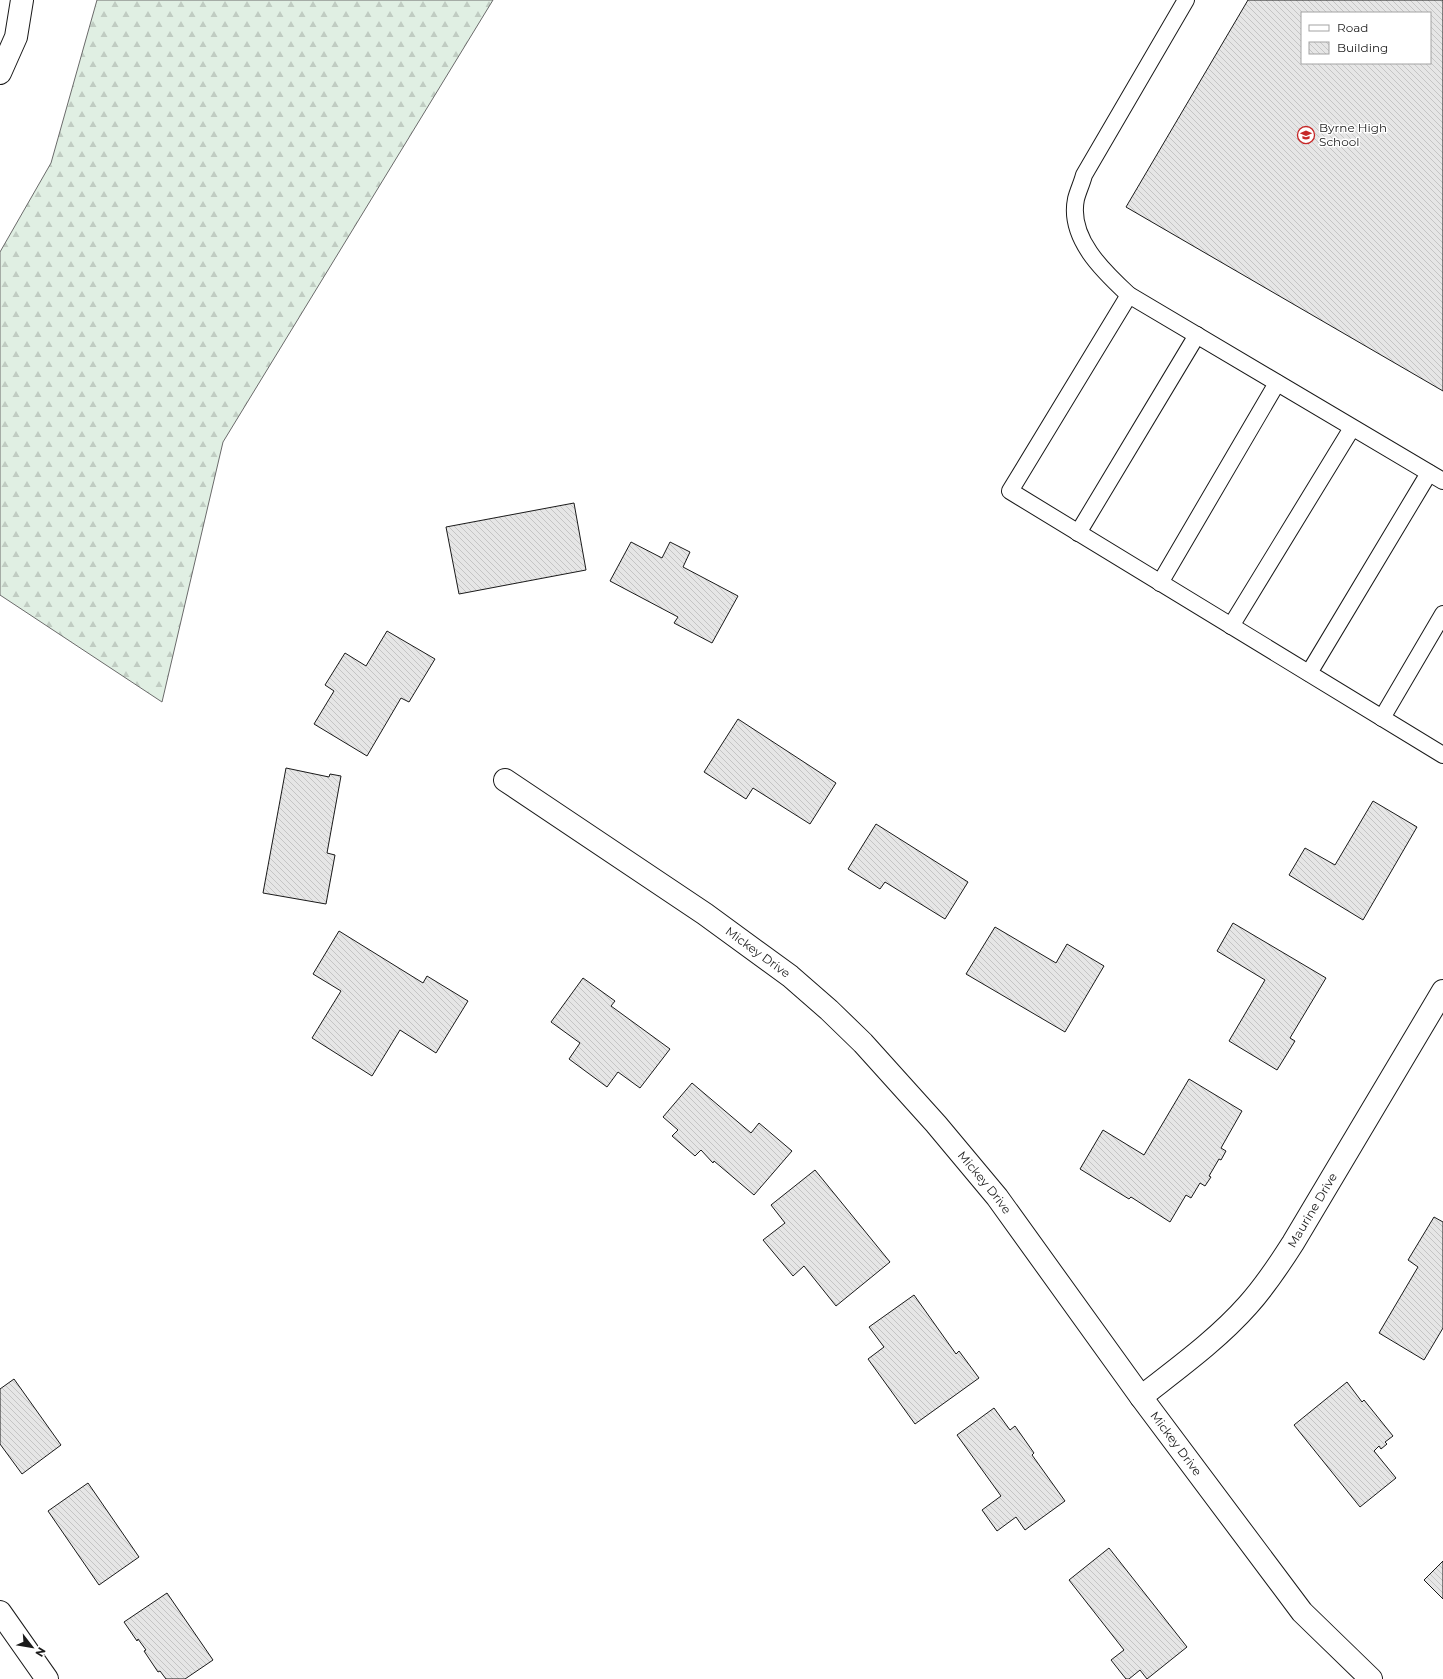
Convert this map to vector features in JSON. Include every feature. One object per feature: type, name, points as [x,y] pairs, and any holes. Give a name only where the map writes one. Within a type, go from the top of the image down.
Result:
[{"type":"street","points":[[0,73],[16,37],[22,0]]},
{"type":"street","name":"Mickey Drive","points":[[505,780],[705,914],[790,976],[829,1010],[863,1043],[936,1124],[997,1197],[1141,1397],[1302,1612],[1371,1679]]},
{"type":"street","name":"Maurine Drive","points":[[1141,1397],[1198,1353],[1248,1306],[1272,1276],[1298,1237],[1443,991]]},
{"type":"street","points":[[0,1612],[47,1679]]},
{"type":"lane","points":[[1186,0],[1084,176],[1076,200],[1076,220],[1080,237],[1090,254],[1107,275],[1129,295],[1443,481]]},
{"type":"lane","points":[[1129,295],[1010,492],[1443,755]]},
{"type":"lane","points":[[1078,533],[1197,335]]},
{"type":"lane","points":[[1160,583],[1277,383]]},
{"type":"lane","points":[[1231,626],[1352,428]]},
{"type":"lane","points":[[1309,673],[1429,473]]},
{"type":"lane","points":[[1382,718],[1443,614]]},
{"type":"green space","points":[[97,0],[493,0],[223,442],[162,702],[0,595],[0,252],[51,163]]},
{"type":"building","name":"Byrne High School","points":[[1248,0],[1443,0],[1443,391],[1126,207]]},
{"type":"building","points":[[574,503],[586,570],[459,594],[446,527]]},
{"type":"building","points":[[631,542],[662,558],[670,542],[690,552],[683,567],[738,596],[712,643],[674,623],[678,617],[610,581]]},
{"type":"building","points":[[387,631],[435,659],[409,702],[401,698],[367,756],[314,724],[334,691],[325,685],[345,653],[366,666]]},
{"type":"building","points":[[738,719],[836,783],[810,824],[753,788],[746,799],[704,772]]},
{"type":"building","points":[[286,768],[329,777],[330,774],[341,776],[327,853],[335,855],[326,904],[263,893]]},
{"type":"building","points":[[1373,801],[1417,827],[1363,920],[1289,875],[1305,848],[1335,865]]},
{"type":"building","points":[[876,824],[968,882],[945,919],[885,882],[880,889],[848,869]]},
{"type":"building","points":[[1233,923],[1326,978],[1290,1038],[1295,1041],[1277,1070],[1229,1041],[1265,980],[1217,951]]},
{"type":"building","points":[[995,927],[1056,963],[1067,944],[1104,966],[1065,1032],[966,974]]},
{"type":"building","points":[[339,931],[423,983],[427,976],[468,1001],[436,1053],[400,1030],[372,1076],[312,1038],[341,991],[313,974]]},
{"type":"building","points":[[583,978],[615,1001],[611,1006],[670,1049],[640,1088],[618,1072],[607,1087],[569,1059],[580,1043],[551,1022]]},
{"type":"building","points":[[1189,1079],[1242,1111],[1221,1148],[1226,1151],[1221,1160],[1219,1159],[1209,1176],[1211,1177],[1205,1186],[1200,1183],[1191,1198],[1186,1195],[1170,1222],[1131,1197],[1129,1199],[1080,1169],[1103,1130],[1144,1155]]},
{"type":"building","points":[[692,1083],[751,1133],[759,1123],[792,1151],[754,1195],[714,1161],[713,1163],[701,1150],[695,1156],[672,1136],[678,1130],[663,1117]]},
{"type":"building","points":[[815,1170],[890,1262],[836,1306],[804,1266],[793,1276],[763,1240],[785,1223],[771,1205]]},
{"type":"building","points":[[1434,1217],[1443,1222],[1443,1328],[1424,1360],[1379,1333],[1418,1267],[1408,1260]]},
{"type":"building","points":[[914,1295],[956,1354],[959,1351],[979,1378],[915,1424],[868,1359],[884,1347],[869,1327]]},
{"type":"building","points":[[14,1379],[61,1445],[22,1474],[0,1444],[0,1389]]},
{"type":"building","points":[[1347,1382],[1362,1402],[1364,1400],[1393,1436],[1385,1442],[1387,1444],[1381,1449],[1379,1446],[1374,1451],[1396,1478],[1360,1507],[1294,1425]]},
{"type":"building","points":[[994,1408],[1010,1430],[1015,1426],[1034,1453],[1032,1455],[1065,1501],[1025,1530],[1016,1517],[997,1531],[982,1510],[1001,1496],[957,1435]]},
{"type":"building","points":[[88,1483],[139,1557],[99,1585],[48,1511]]},
{"type":"building","points":[[1109,1548],[1187,1647],[1147,1679],[1140,1670],[1129,1679],[1126,1679],[1111,1660],[1124,1650],[1069,1580]]},
{"type":"building","points":[[1443,1561],[1443,1599],[1424,1580]]},
{"type":"building","points":[[167,1593],[213,1660],[185,1679],[166,1679],[160,1671],[158,1672],[144,1651],[146,1650],[138,1639],[137,1641],[124,1622]]},
{"type":"place","name":"Byrne High School","points":[[1306,135]]}]
